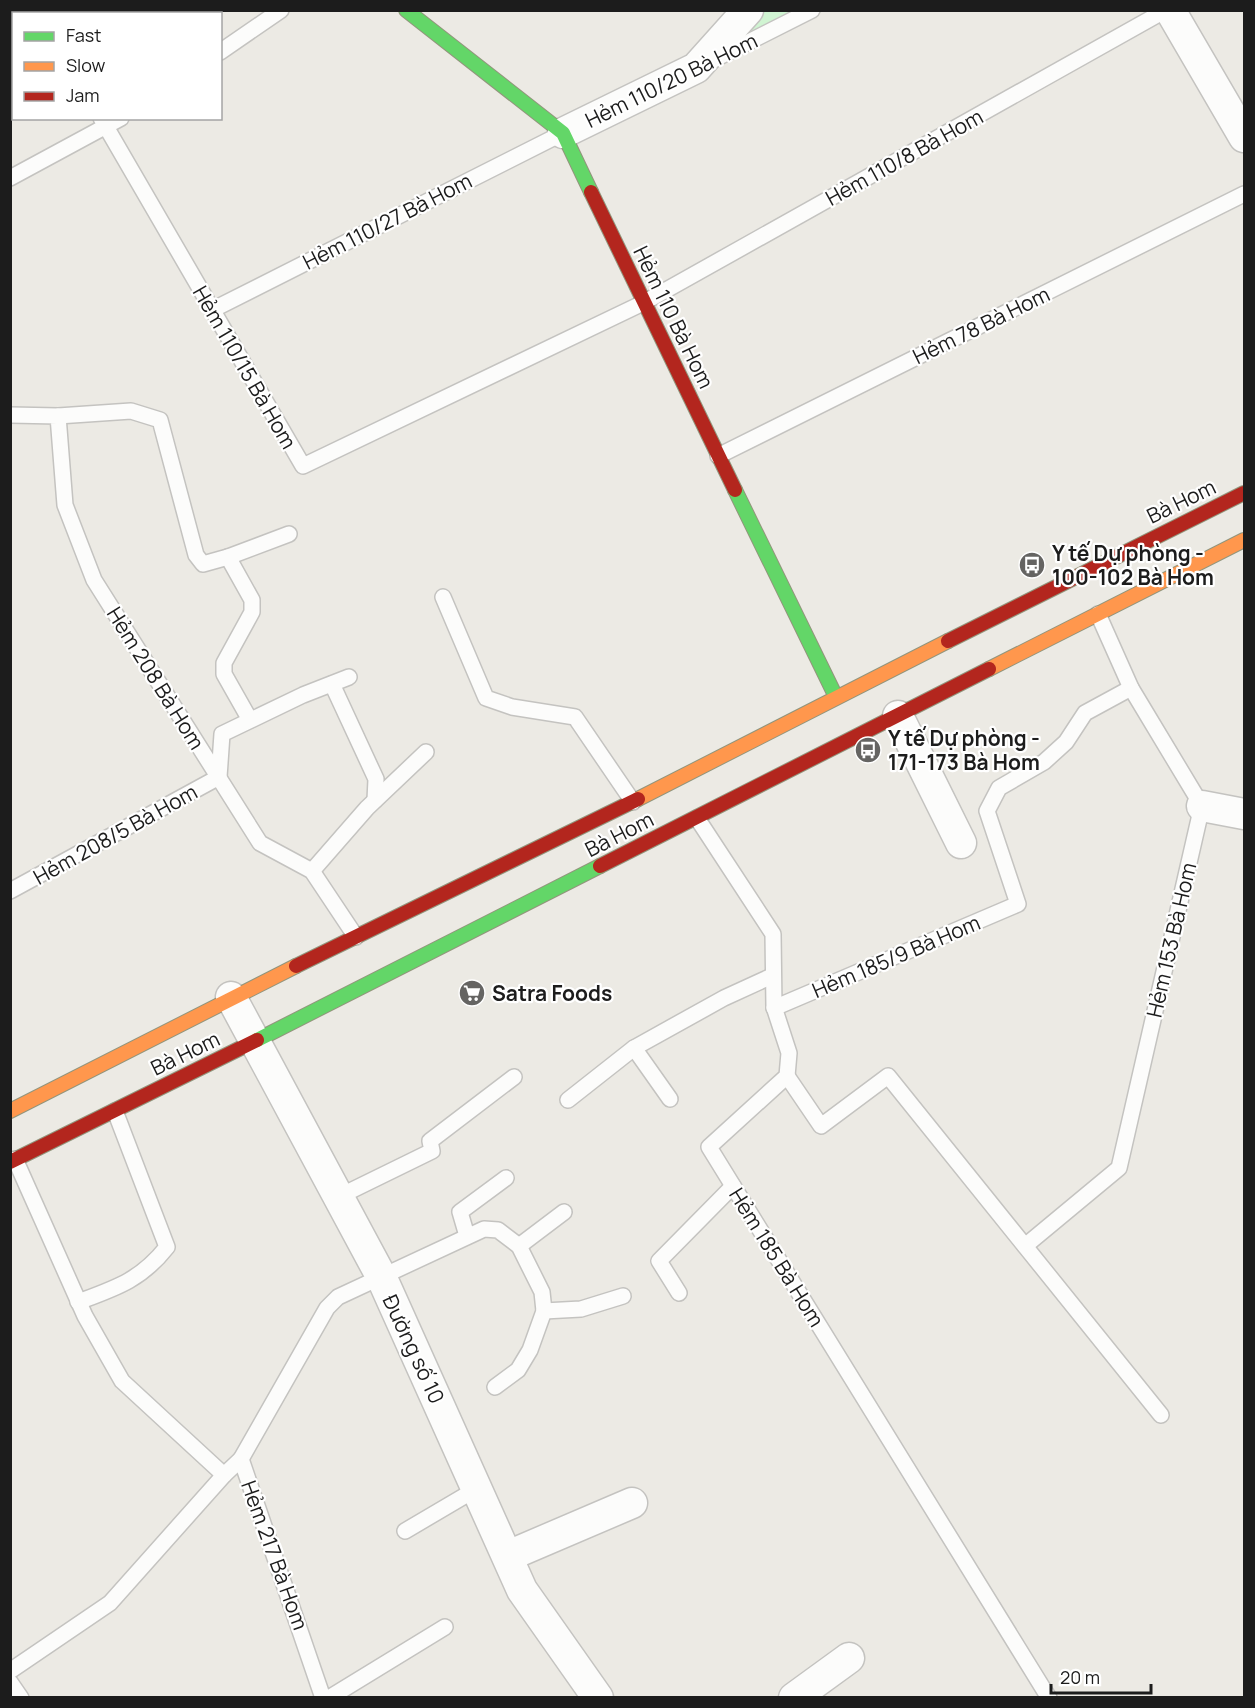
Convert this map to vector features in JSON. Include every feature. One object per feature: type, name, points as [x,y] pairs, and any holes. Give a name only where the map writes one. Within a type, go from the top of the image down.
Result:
[{"type":"main road","name":"Hẻm 110 Bà Hom","points":[[406,10],[563,133],[643,303],[836,697]]},
{"type":"main road","name":"Bà Hom","points":[[10,1111],[231,998],[633,802],[836,697],[1245,494]]},
{"type":"main road","name":"Bà Hom","points":[[13,1160],[255,1041],[1245,540]]},
{"type":"street","points":[[696,69],[748,10]]},
{"type":"street","points":[[1168,10],[1245,137]]},
{"type":"street","name":"Hẻm 110/20 Bà Hom","points":[[563,133],[696,69]]},
{"type":"street","points":[[898,716],[961,843]]},
{"type":"street","points":[[1202,806],[1245,814]]},
{"type":"street","name":"Đường số 10","points":[[231,998],[381,1276],[522,1590],[598,1698]]},
{"type":"street","points":[[508,1556],[632,1503]]},
{"type":"street","points":[[794,1698],[849,1658]]},
{"type":"lane","points":[[222,51],[280,10]]},
{"type":"lane","name":"Hẻm 110/20 Bà Hom","points":[[696,69],[812,10]]},
{"type":"lane","name":"Hẻm 110/8 Bà Hom","points":[[643,303],[1168,10]]},
{"type":"lane","points":[[10,177],[103,124]]},
{"type":"lane","name":"Hẻm 110/15 Bà Hom","points":[[103,124],[303,466],[643,303]]},
{"type":"lane","name":"Hẻm 110/27 Bà Hom","points":[[212,310],[563,133]]},
{"type":"lane","name":"Hẻm 78 Bà Hom","points":[[718,456],[1245,194]]},
{"type":"lane","points":[[10,414],[58,416],[131,411],[160,420],[196,555],[203,564],[289,534]]},
{"type":"lane","name":"Hẻm 208 Bà Hom","points":[[58,416],[65,505],[94,580],[260,843],[312,871],[356,937]]},
{"type":"lane","points":[[228,557],[252,600],[252,612],[225,663],[224,674],[250,720]]},
{"type":"lane","points":[[442,597],[486,698],[512,707],[575,717],[633,802]]},
{"type":"lane","points":[[1098,614],[1131,688],[1202,806]]},
{"type":"lane","points":[[219,777],[222,734],[349,677]]},
{"type":"lane","points":[[332,684],[376,779],[375,800]]},
{"type":"lane","name":"Hẻm 185/9 Bà Hom","points":[[774,1008],[1018,904],[987,811],[999,788],[1044,762],[1066,742],[1085,713],[1131,688]]},
{"type":"lane","points":[[312,871],[375,800],[426,752]]},
{"type":"lane","name":"Hẻm 208/5 Bà Hom","points":[[10,891],[219,777]]},
{"type":"lane","name":"Hẻm 153 Bà Hom","points":[[1025,1246],[1119,1168],[1202,806]]},
{"type":"lane","points":[[697,818],[773,934],[774,1008],[789,1053],[787,1076],[821,1126],[888,1076],[1161,1415]]},
{"type":"lane","points":[[568,1100],[634,1048],[724,998],[772,976]]},
{"type":"lane","points":[[634,1048],[670,1099]]},
{"type":"lane","name":"Hẻm 185 Bà Hom","points":[[787,1076],[709,1147],[1049,1698]]},
{"type":"lane","points":[[338,1197],[432,1151],[430,1141],[514,1077]]},
{"type":"lane","points":[[78,1302],[130,1282],[153,1264],[167,1247],[115,1111]]},
{"type":"lane","name":"Hẻm 217 Bà Hom","points":[[13,1160],[78,1302],[122,1381],[224,1475],[241,1459],[323,1698]]},
{"type":"lane","points":[[467,1236],[460,1212],[506,1178]]},
{"type":"lane","points":[[679,1293],[659,1261],[733,1185]]},
{"type":"lane","points":[[519,1246],[564,1212]]},
{"type":"lane","points":[[241,1459],[327,1308],[338,1297],[484,1229],[498,1230],[519,1246],[542,1292],[544,1311],[530,1350],[518,1370],[495,1387]]},
{"type":"lane","points":[[544,1311],[581,1309],[622,1296]]},
{"type":"lane","points":[[10,1671],[110,1603],[224,1475]]},
{"type":"lane","points":[[405,1532],[478,1488]]},
{"type":"lane","points":[[329,1698],[445,1627]]},
{"type":"lane","points":[[10,1682],[21,1698]]},
{"type":"green space","points":[[59,11],[224,11],[222,12]]},
{"type":"green space","points":[[757,11],[794,11],[735,42]]},
{"type":"traffic: fast","points":[[406,10],[563,133],[591,192]]},
{"type":"traffic: fast","points":[[735,490],[836,697]]},
{"type":"traffic: fast","points":[[257,1040],[600,866]]},
{"type":"traffic: slow","points":[[989,669],[1244,540]]},
{"type":"traffic: slow","points":[[638,799],[948,641]]},
{"type":"traffic: slow","points":[[10,1111],[296,966]]},
{"type":"traffic: jam","points":[[591,192],[735,490]]},
{"type":"traffic: jam","points":[[948,641],[1244,493]]},
{"type":"traffic: jam","points":[[600,866],[989,669]]},
{"type":"traffic: jam","points":[[296,966],[638,799]]},
{"type":"traffic: jam","points":[[10,1162],[257,1040]]},
{"type":"place","name":"Y tế Dự phòng - 100-102 Bà Hom","points":[[1032,565]]},
{"type":"place","name":"Y tế Dự phòng - 171-173 Bà Hom","points":[[868,750]]},
{"type":"place","name":"Satra Foods","points":[[472,993]]}]
